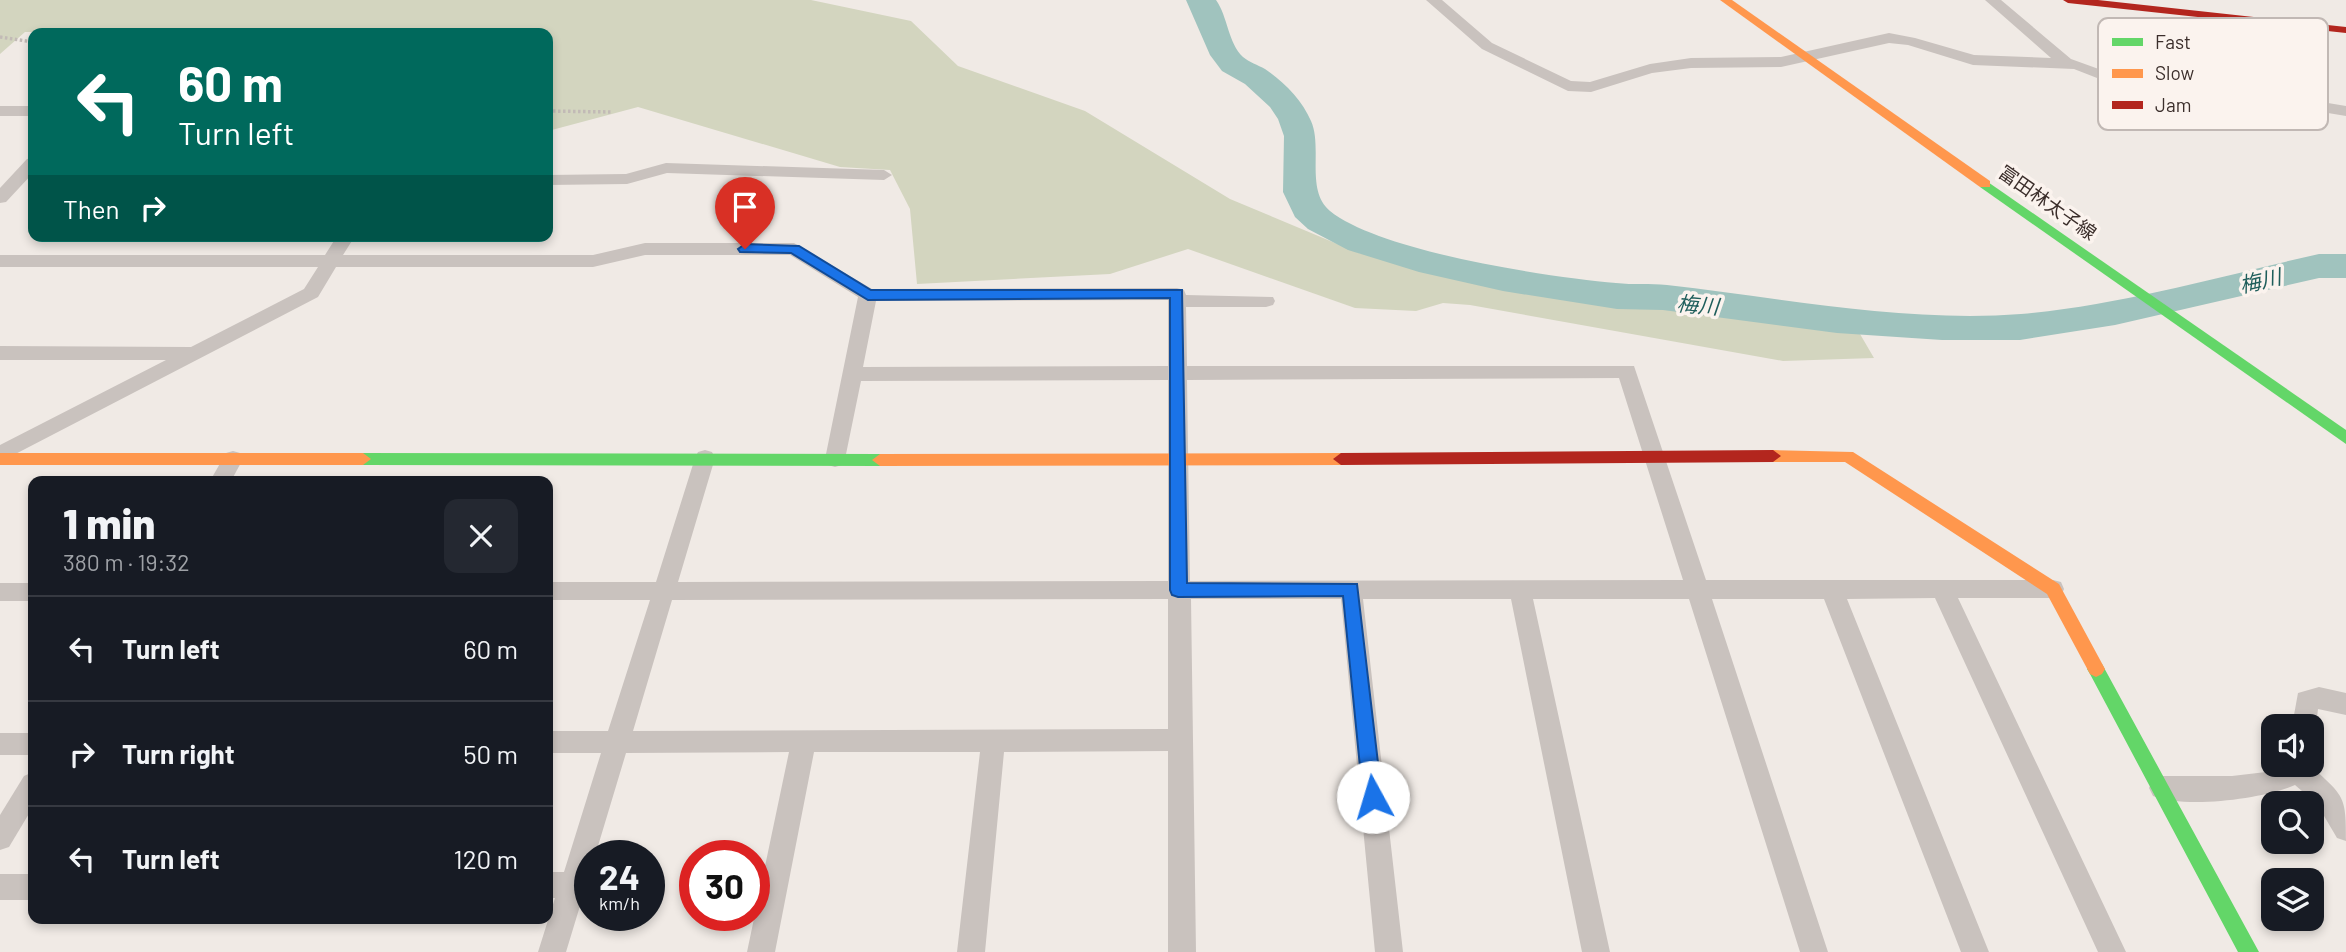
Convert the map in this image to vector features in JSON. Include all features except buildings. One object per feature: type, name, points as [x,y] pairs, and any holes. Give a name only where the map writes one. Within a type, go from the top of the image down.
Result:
[{"type":"street","points":[[1433,0],[1487,46],[1568,86],[1591,87],[1650,69],[1691,64],[1780,62],[1889,38],[1909,41],[1973,60],[2076,64],[2098,73]]},
{"type":"street","name":"富田林太子線","points":[[1725,0],[2346,438]]},
{"type":"street","points":[[1992,0],[2067,64]]},
{"type":"street","points":[[2068,0],[2242,18]]},
{"type":"street","points":[[2328,28],[2346,30]]},
{"type":"street","points":[[2328,108],[2346,111]]},
{"type":"street","points":[[0,111],[28,111]]},
{"type":"street","points":[[553,180],[628,179],[666,168],[884,175]]},
{"type":"street","points":[[0,198],[17,180]]},
{"type":"street","points":[[0,457],[311,293],[342,242]]},
{"type":"street","points":[[0,261],[593,261],[645,249],[794,249],[868,295],[1177,293],[1182,952]]},
{"type":"street","points":[[835,459],[868,295]]},
{"type":"street","points":[[1177,301],[1266,300]]},
{"type":"street","points":[[0,353],[195,353]]},
{"type":"street","points":[[852,374],[1627,371],[1814,952]]},
{"type":"street","points":[[0,457],[1178,460],[1848,456],[2053,589],[2249,952]]},
{"type":"street","points":[[552,952],[560,885],[617,742],[705,458]]},
{"type":"street","points":[[223,476],[233,459]]},
{"type":"street","points":[[1351,589],[1389,952]]},
{"type":"street","points":[[1520,589],[1596,952]]},
{"type":"street","points":[[1832,589],[1975,952]]},
{"type":"street","points":[[1942,589],[2112,952]]},
{"type":"street","points":[[553,591],[2053,589]]},
{"type":"street","points":[[0,592],[28,592]]},
{"type":"street","points":[[2305,714],[2307,700],[2319,698],[2346,704]]},
{"type":"street","points":[[553,742],[1180,740]]},
{"type":"street","points":[[761,952],[803,741]]},
{"type":"street","points":[[971,952],[993,741]]},
{"type":"street","points":[[0,744],[28,744]]},
{"type":"street","points":[[2162,788],[2254,787],[2286,777]]},
{"type":"street","points":[[2308,777],[2326,796],[2346,829]]},
{"type":"street","points":[[0,838],[28,792]]},
{"type":"street","points":[[0,887],[28,887]]},
{"type":"path","points":[[0,37],[28,41]]},
{"type":"path","points":[[553,111],[611,112]]},
{"type":"green space","points":[[0,0],[811,0],[911,21],[958,66],[1085,111],[1230,199],[1359,253],[1532,293],[1860,334],[1874,358],[1783,361],[1470,305],[1443,303],[1416,311],[1355,308],[1188,249],[1110,274],[917,284],[910,209],[890,170],[840,167],[638,107],[553,130],[553,28],[28,28],[28,32],[0,54]]},
{"type":"waterway","name":"梅川","points":[[1201,0],[1221,49],[1233,64],[1256,77],[1283,101],[1294,119],[1300,136],[1300,192],[1307,209],[1320,221],[1361,242],[1419,260],[1503,279],[1617,296],[1663,297],[1837,320],[1942,327],[2020,327],[2115,312],[2319,266],[2346,266]]},
{"type":"traffic: fast","points":[[1985,184],[2346,438]]},
{"type":"traffic: fast","points":[[363,459],[880,460]]},
{"type":"traffic: fast","points":[[2096,669],[2249,952]]},
{"type":"traffic: slow","points":[[1725,0],[1985,184]]},
{"type":"traffic: slow","points":[[1773,456],[1848,456],[2053,589],[2096,669]]},
{"type":"traffic: slow","points":[[0,459],[363,459]]},
{"type":"traffic: slow","points":[[880,460],[1341,459]]},
{"type":"traffic: jam","points":[[2068,0],[2235,18]]},
{"type":"traffic: jam","points":[[2328,28],[2346,30]]},
{"type":"traffic: jam","points":[[1341,459],[1773,456]]},
{"type":"route","points":[[745,249],[794,249],[868,295],[1177,293],[1178,590],[1351,589],[1373,797]]}]
